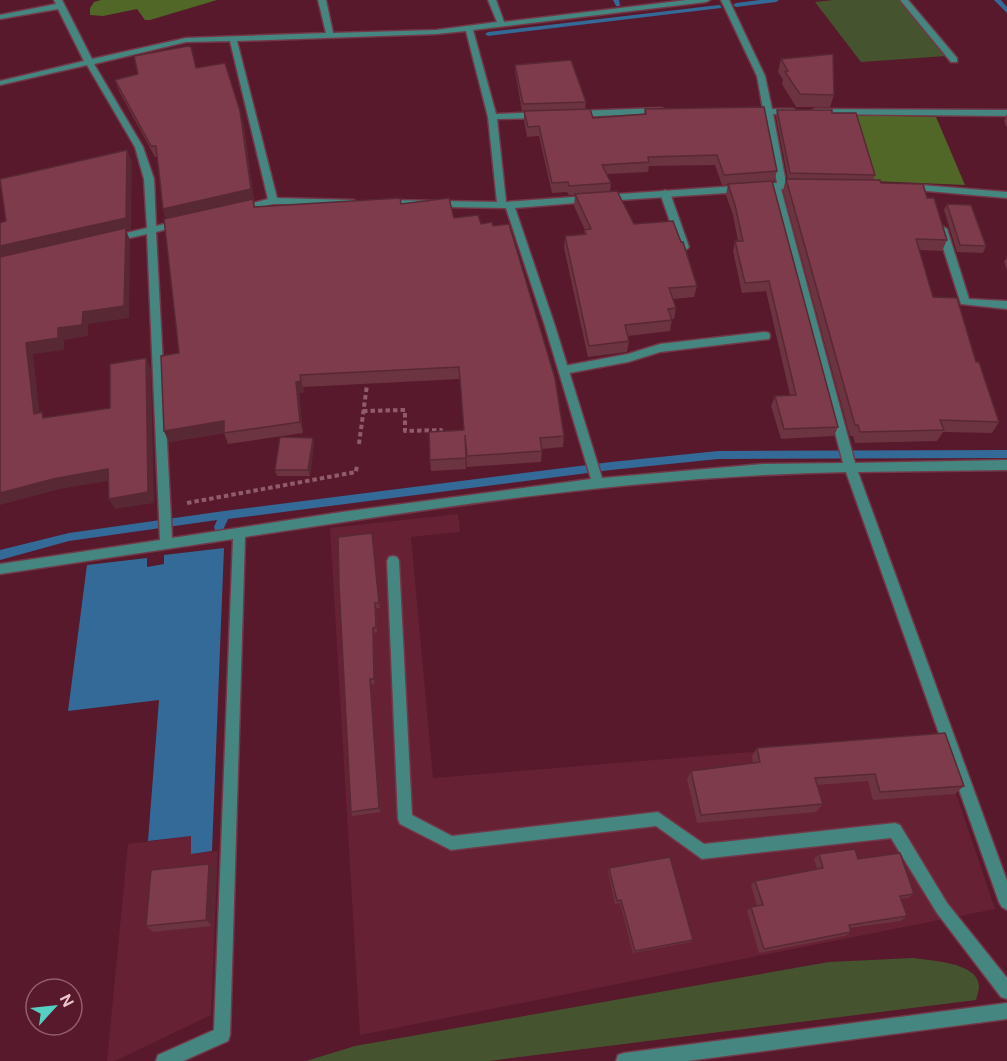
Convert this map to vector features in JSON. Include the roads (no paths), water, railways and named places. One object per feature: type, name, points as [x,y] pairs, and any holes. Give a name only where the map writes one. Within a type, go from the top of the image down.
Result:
[{"type":"street","points":[[322,0],[330,35]]},
{"type":"street","points":[[492,0],[501,24]]},
{"type":"street","points":[[0,83],[186,40],[436,32],[706,0]]},
{"type":"street","points":[[725,0],[761,76],[778,185],[849,465],[1007,902]]},
{"type":"street","points":[[904,0],[954,60]]},
{"type":"street","points":[[0,17],[59,3],[89,62],[139,147],[149,179],[166,540]]},
{"type":"street","points":[[469,28],[492,117],[506,205],[564,370],[597,480]]},
{"type":"street","points":[[233,39],[273,201]]},
{"type":"street","points":[[562,115],[667,111]]},
{"type":"street","points":[[745,111],[1007,113]]},
{"type":"street","points":[[492,117],[550,115]]},
{"type":"street","points":[[376,203],[506,205],[778,185],[816,185]]},
{"type":"street","points":[[895,187],[931,193],[1007,195]]},
{"type":"street","points":[[664,193],[684,248]]},
{"type":"street","points":[[229,211],[273,201],[365,202]]},
{"type":"street","points":[[104,241],[195,219]]},
{"type":"street","points":[[939,219],[965,302],[1007,305]]},
{"type":"street","points":[[564,370],[628,358],[660,348],[765,336]]},
{"type":"street","points":[[0,569],[166,540],[239,532],[597,480],[849,465],[1007,465]]},
{"type":"street","points":[[165,1061],[222,1035],[239,532]]},
{"type":"street","points":[[393,561],[405,819],[451,843],[658,819],[702,852],[895,830],[942,908],[1007,991]]},
{"type":"street","points":[[624,1061],[1007,1011]]},
{"type":"water","points":[[224,548],[212,851],[191,854],[191,836],[148,841],[159,700],[68,711],[87,565],[147,558],[147,567],[164,564],[164,555]]},
{"type":"waterway","points":[[616,0],[618,5]]},
{"type":"waterway","points":[[736,5],[776,0]]},
{"type":"waterway","points":[[997,0],[1007,11]]},
{"type":"waterway","points":[[488,34],[719,7]]},
{"type":"waterway","points":[[224,515],[611,466],[718,455],[1007,454]]},
{"type":"waterway","points":[[0,555],[69,537],[224,515]]},
{"type":"waterway","points":[[219,527],[224,515]]}]
